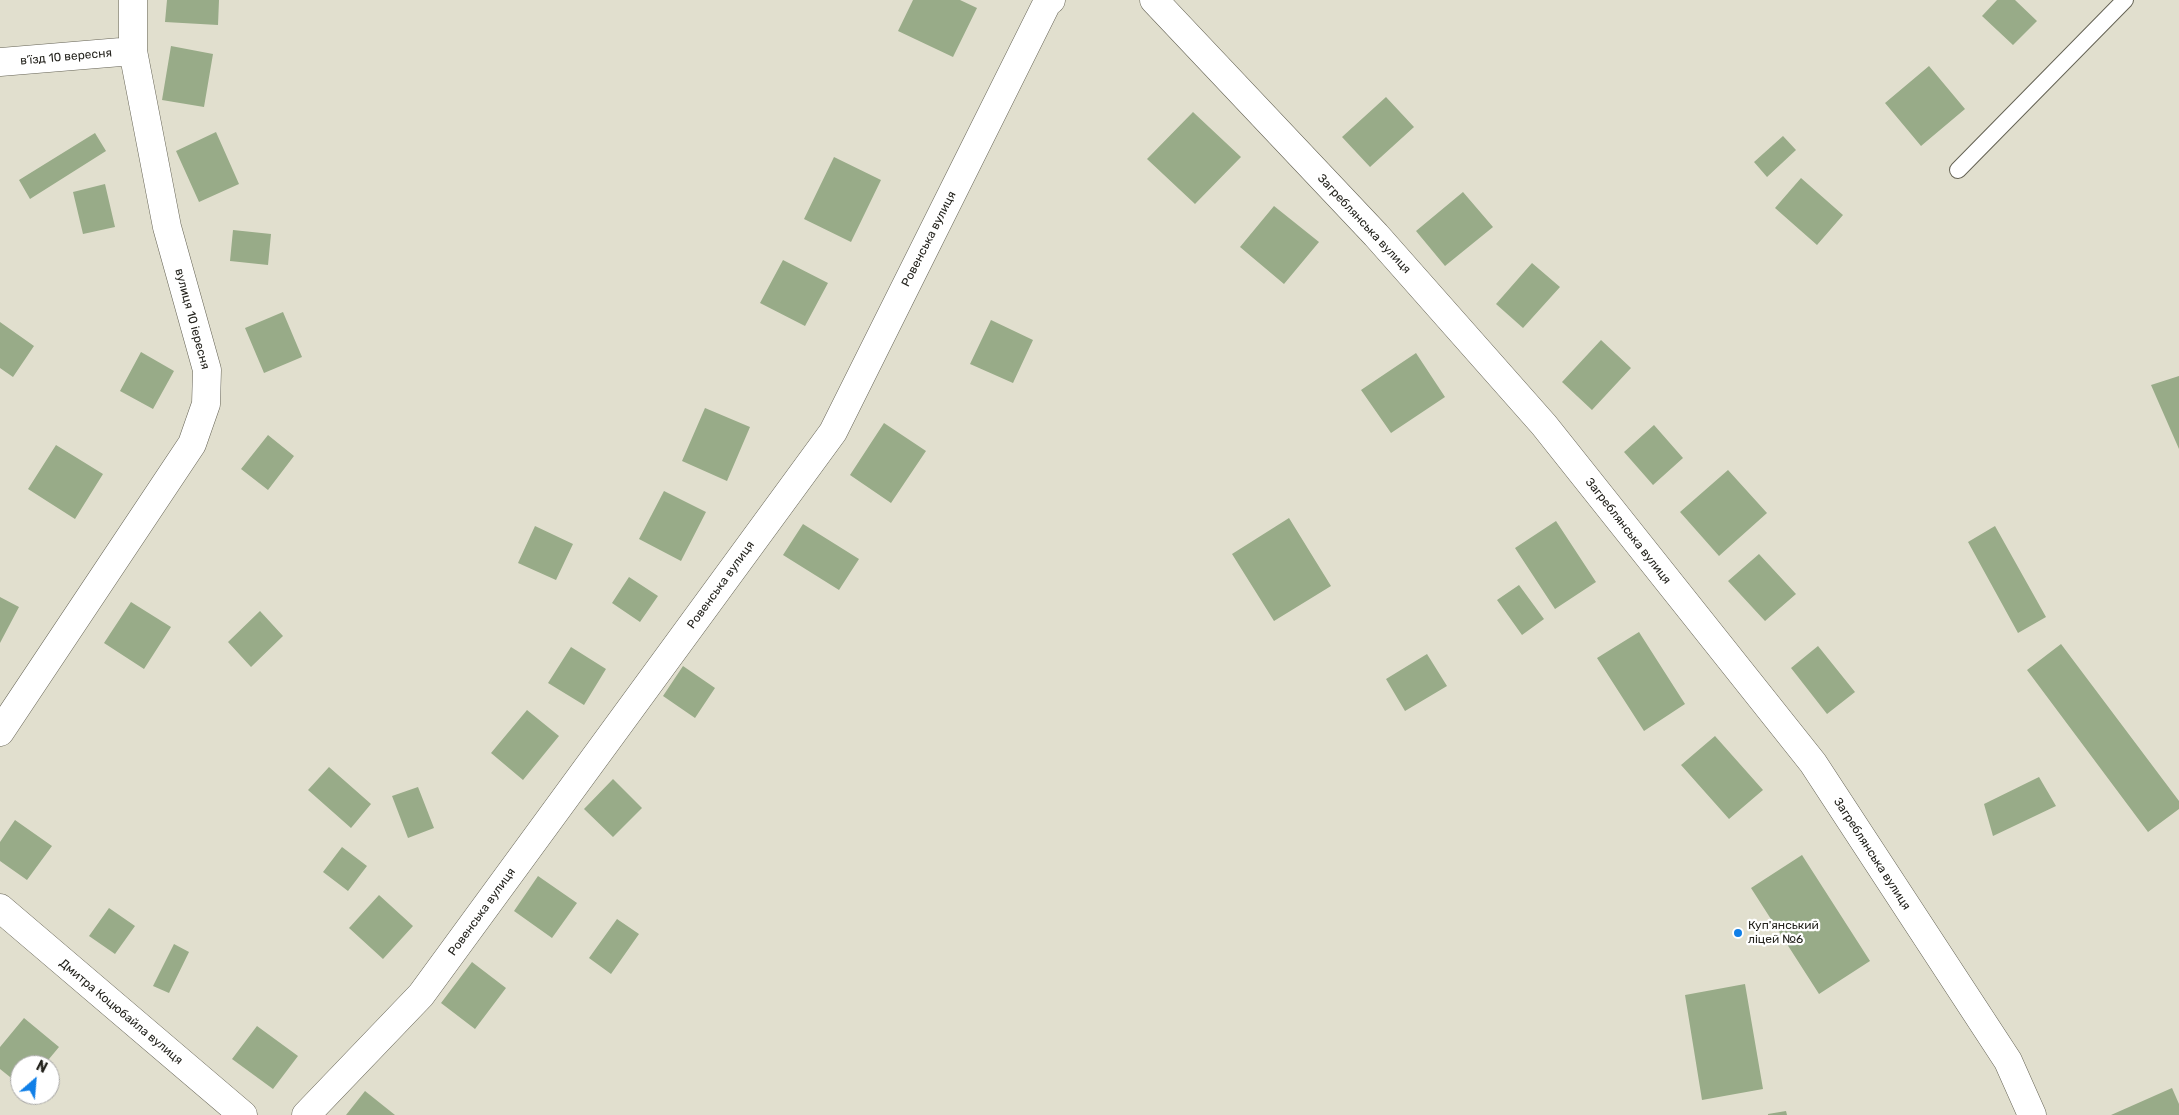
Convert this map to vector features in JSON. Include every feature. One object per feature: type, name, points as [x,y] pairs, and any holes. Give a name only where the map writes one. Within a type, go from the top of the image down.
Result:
[{"type":"street","name":"вулиця 10 іересня","points":[[0,732],[192,444],[206,404],[207,370],[167,227],[133,51],[133,0]]},
{"type":"street","name":"Ровенська вулиця","points":[[306,1115],[420,995],[833,432],[1043,12],[1052,0]]},
{"type":"street","name":"Загреблянська вулиця","points":[[1154,0],[1376,235],[1544,425],[1807,755],[2008,1061],[2032,1115]]},
{"type":"street","name":"в’їзд 10 вересня","points":[[0,62],[133,51]]},
{"type":"street","name":"Дмитра Коцюбайла вулиця","points":[[0,908],[243,1115]]},
{"type":"lane","points":[[1958,170],[2125,0]]},
{"type":"building","points":[[167,0],[219,0],[218,25],[165,22]]},
{"type":"building","points":[[913,0],[960,0],[977,8],[953,57],[898,31]]},
{"type":"building","points":[[1997,0],[2015,0],[2037,21],[2013,45],[1982,16]]},
{"type":"building","points":[[171,46],[213,54],[204,107],[162,100]]},
{"type":"building","points":[[1929,66],[1965,109],[1921,146],[1885,103]]},
{"type":"building","points":[[1386,97],[1414,127],[1370,167],[1342,137]]},
{"type":"building","points":[[1193,112],[1241,157],[1195,204],[1147,159]]},
{"type":"building","points":[[216,132],[239,184],[199,202],[176,151]]},
{"type":"building","points":[[95,133],[106,151],[30,199],[19,180]]},
{"type":"building","points":[[1783,136],[1796,150],[1767,177],[1754,162]]},
{"type":"building","points":[[834,157],[881,180],[851,242],[804,219]]},
{"type":"building","points":[[1801,178],[1843,215],[1817,245],[1775,208]]},
{"type":"building","points":[[105,184],[115,227],[83,234],[73,192]]},
{"type":"building","points":[[1463,192],[1493,227],[1445,266],[1416,231]]},
{"type":"building","points":[[1274,206],[1319,242],[1284,284],[1240,247]]},
{"type":"building","points":[[233,230],[271,234],[268,265],[230,261]]},
{"type":"building","points":[[783,260],[828,283],[805,326],[760,303]]},
{"type":"building","points":[[1532,263],[1560,287],[1523,328],[1496,304]]},
{"type":"building","points":[[283,312],[302,357],[264,373],[245,328]]},
{"type":"building","points":[[991,320],[1033,340],[1013,383],[970,364]]},
{"type":"building","points":[[0,322],[34,346],[13,377],[0,368]]},
{"type":"building","points":[[1601,340],[1631,368],[1592,410],[1562,382]]},
{"type":"building","points":[[141,352],[174,371],[153,409],[120,391]]},
{"type":"building","points":[[1416,353],[1445,397],[1391,433],[1361,390]]},
{"type":"building","points":[[2179,376],[2179,449],[2151,385]]},
{"type":"building","points":[[705,408],[750,427],[727,481],[682,461]]},
{"type":"building","points":[[884,423],[926,451],[891,503],[850,475]]},
{"type":"building","points":[[1654,425],[1683,458],[1653,485],[1624,452]]},
{"type":"building","points":[[268,435],[294,456],[268,490],[241,469]]},
{"type":"building","points":[[56,445],[103,474],[75,519],[28,489]]},
{"type":"building","points":[[1728,470],[1767,513],[1719,556],[1680,512]]},
{"type":"building","points":[[664,491],[706,512],[681,561],[639,539]]},
{"type":"building","points":[[1289,518],[1331,586],[1274,621],[1232,554]]},
{"type":"building","points":[[1556,521],[1596,582],[1555,609],[1515,548]]},
{"type":"building","points":[[803,524],[859,559],[839,590],[783,555]]},
{"type":"building","points":[[535,526],[573,544],[556,580],[518,563]]},
{"type":"building","points":[[1995,526],[2046,617],[2018,633],[1968,542]]},
{"type":"building","points":[[1759,554],[1796,594],[1765,621],[1728,581]]},
{"type":"building","points":[[629,577],[658,596],[640,622],[612,603]]},
{"type":"building","points":[[1519,585],[1544,619],[1522,635],[1497,600]]},
{"type":"building","points":[[0,597],[19,607],[0,643]]},
{"type":"building","points":[[131,602],[171,627],[144,669],[104,643]]},
{"type":"building","points":[[260,611],[283,636],[251,667],[228,642]]},
{"type":"building","points":[[1639,632],[1685,704],[1644,731],[1597,658]]},
{"type":"building","points":[[2061,644],[2179,801],[2179,809],[2148,832],[2027,670]]},
{"type":"building","points":[[1818,646],[1855,692],[1827,714],[1791,668]]},
{"type":"building","points":[[571,647],[606,669],[584,705],[548,683]]},
{"type":"building","points":[[1427,654],[1447,686],[1405,711],[1386,679]]},
{"type":"building","points":[[683,666],[715,688],[695,718],[663,696]]},
{"type":"building","points":[[527,710],[559,736],[523,780],[491,753]]},
{"type":"building","points":[[1715,736],[1763,790],[1729,819],[1681,765]]},
{"type":"building","points":[[329,767],[371,804],[351,828],[308,790]]},
{"type":"building","points":[[2039,777],[2056,806],[1993,836],[1984,804]]},
{"type":"building","points":[[613,779],[642,808],[613,837],[584,809]]},
{"type":"building","points":[[418,787],[434,828],[408,838],[392,796]]},
{"type":"building","points":[[15,820],[52,846],[27,880],[0,861],[0,842]]},
{"type":"building","points":[[342,847],[367,866],[348,891],[323,872]]},
{"type":"building","points":[[1802,855],[1870,961],[1819,994],[1751,888]]},
{"type":"building","points":[[538,876],[577,903],[552,938],[514,911]]},
{"type":"building","points":[[379,895],[413,926],[383,959],[349,928]]},
{"type":"building","points":[[109,908],[135,926],[115,954],[89,936]]},
{"type":"building","points":[[617,919],[639,934],[611,974],[589,958]]},
{"type":"building","points":[[174,944],[189,952],[169,993],[153,986]]},
{"type":"building","points":[[472,962],[506,988],[475,1029],[441,1003]]},
{"type":"building","points":[[1745,984],[1763,1089],[1702,1100],[1685,995]]},
{"type":"building","points":[[24,1018],[59,1047],[52,1055],[10,1055],[10,1077],[0,1069],[0,1047]]},
{"type":"building","points":[[257,1026],[298,1056],[273,1089],[232,1059]]},
{"type":"building","points":[[2172,1088],[2179,1104],[2179,1115],[2111,1115]]},
{"type":"building","points":[[365,1091],[395,1115],[346,1115]]},
{"type":"building","points":[[1786,1111],[1787,1115],[1768,1115],[1768,1114]]},
{"type":"place","name":"Куп'янський ліцей №6","points":[[1738,933]]}]
